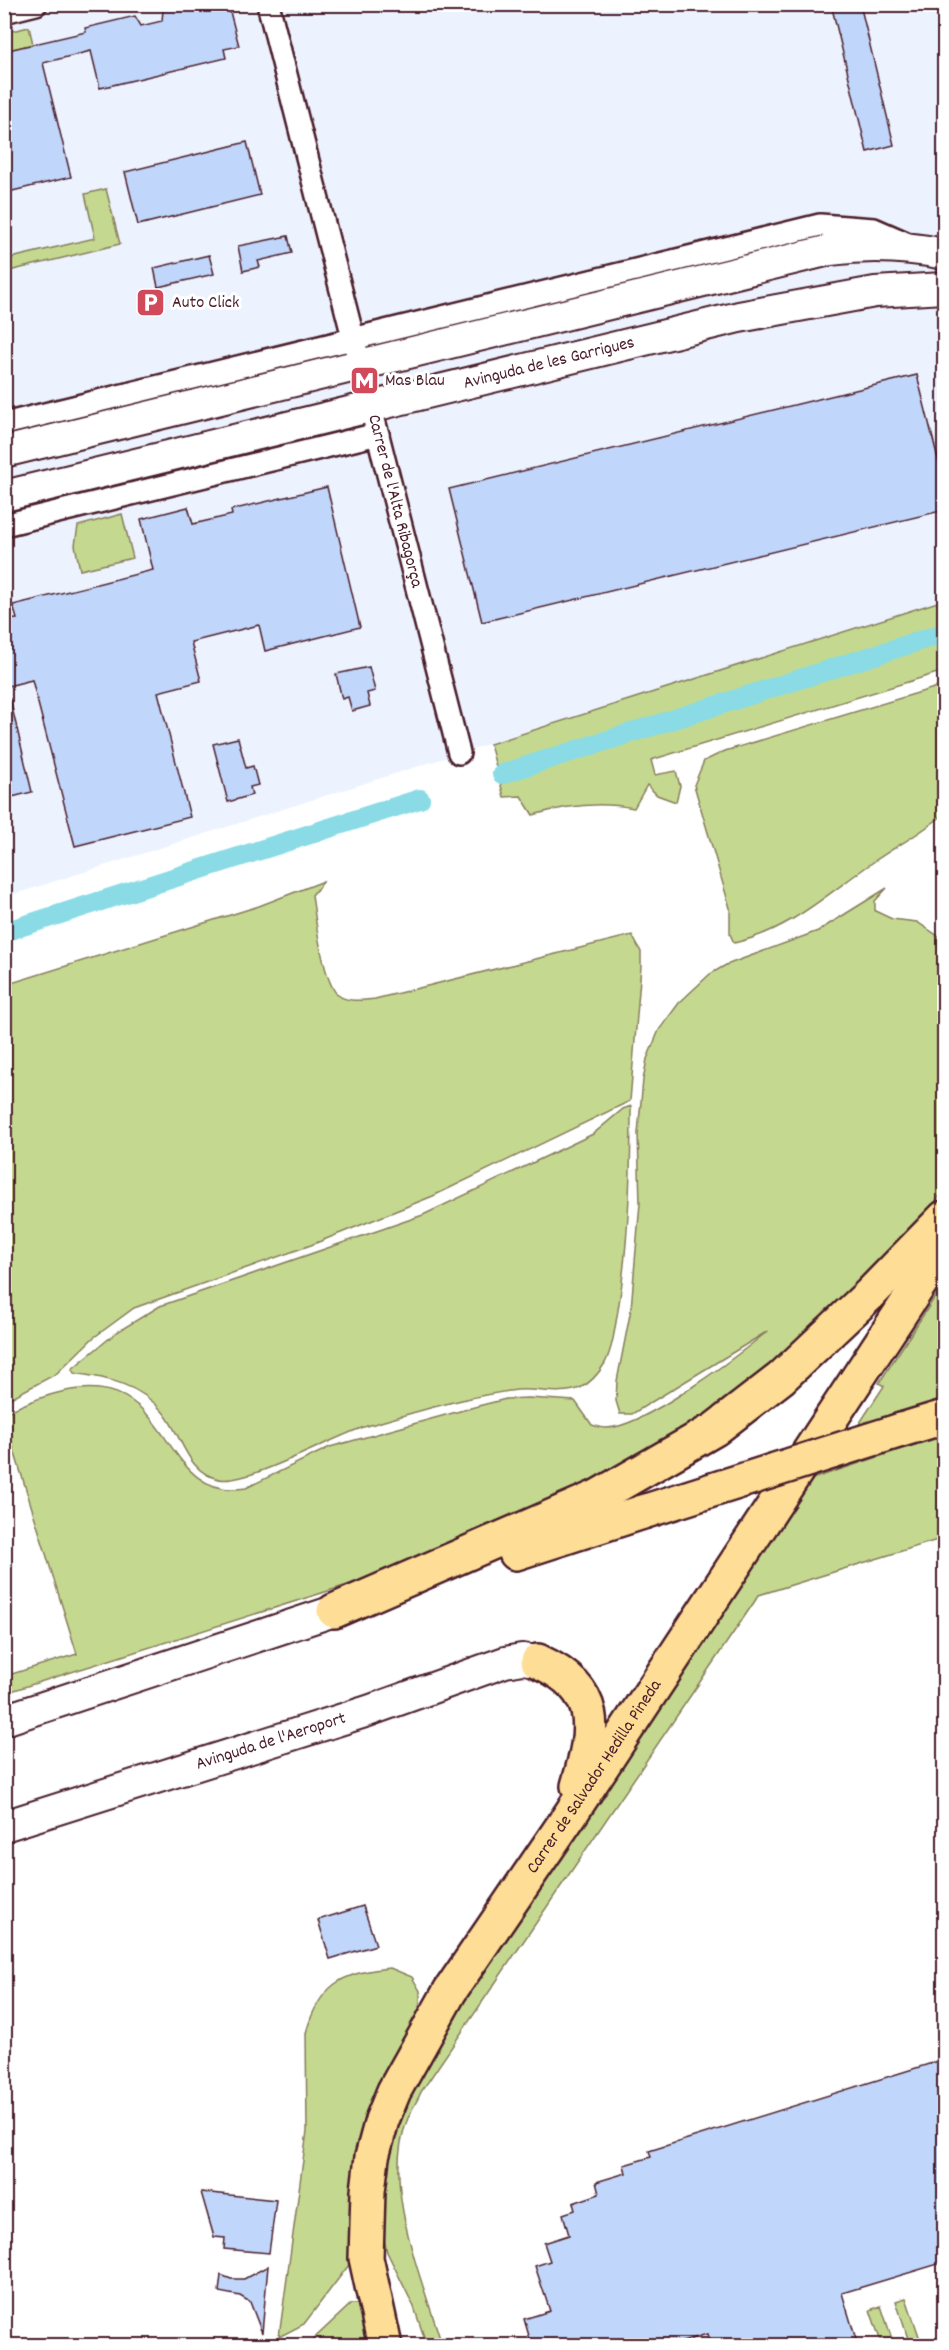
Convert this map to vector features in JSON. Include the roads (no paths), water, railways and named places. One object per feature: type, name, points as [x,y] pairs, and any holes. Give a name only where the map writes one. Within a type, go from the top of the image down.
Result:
[{"type":"main road","points":[[334,1611],[597,1497],[714,1429],[781,1378],[870,1294],[945,1218]]},
{"type":"main road","name":"Carrer de Salvador Hedilla Pineda","points":[[385,2346],[366,2258],[368,2191],[372,2157],[382,2120],[415,2050],[450,1990],[534,1863],[570,1815],[945,1247]]},
{"type":"main road","points":[[334,1611],[945,1417]]},
{"type":"main road","points":[[538,1661],[558,1670],[571,1680],[580,1691],[589,1715],[589,1748],[570,1815]]},
{"type":"street","points":[[4,12],[36,4]]},
{"type":"street","name":"Carrer de l'Alta Ribagorça","points":[[268,4],[459,753]]},
{"type":"street","points":[[4,424],[830,250],[866,246],[914,248],[945,254]]},
{"type":"street","name":"Avinguda de les Garrigues","points":[[4,525],[771,309],[933,288]]},
{"type":"street","points":[[4,452],[357,351]]},
{"type":"street","name":"Avinguda de les Garrigues","points":[[4,496],[374,420]]},
{"type":"street","points":[[4,1720],[334,1611]]},
{"type":"street","name":"Avinguda de l'Aeroport","points":[[4,1827],[368,1711],[505,1662],[522,1659],[538,1661]]},
{"type":"waterway","points":[[502,774],[944,633]]},
{"type":"waterway","points":[[4,932],[420,799]]},
{"type":"place","name":"Auto Click","points":[[151,303]]},
{"type":"place","name":"Mas Blau","points":[[364,381]]}]
